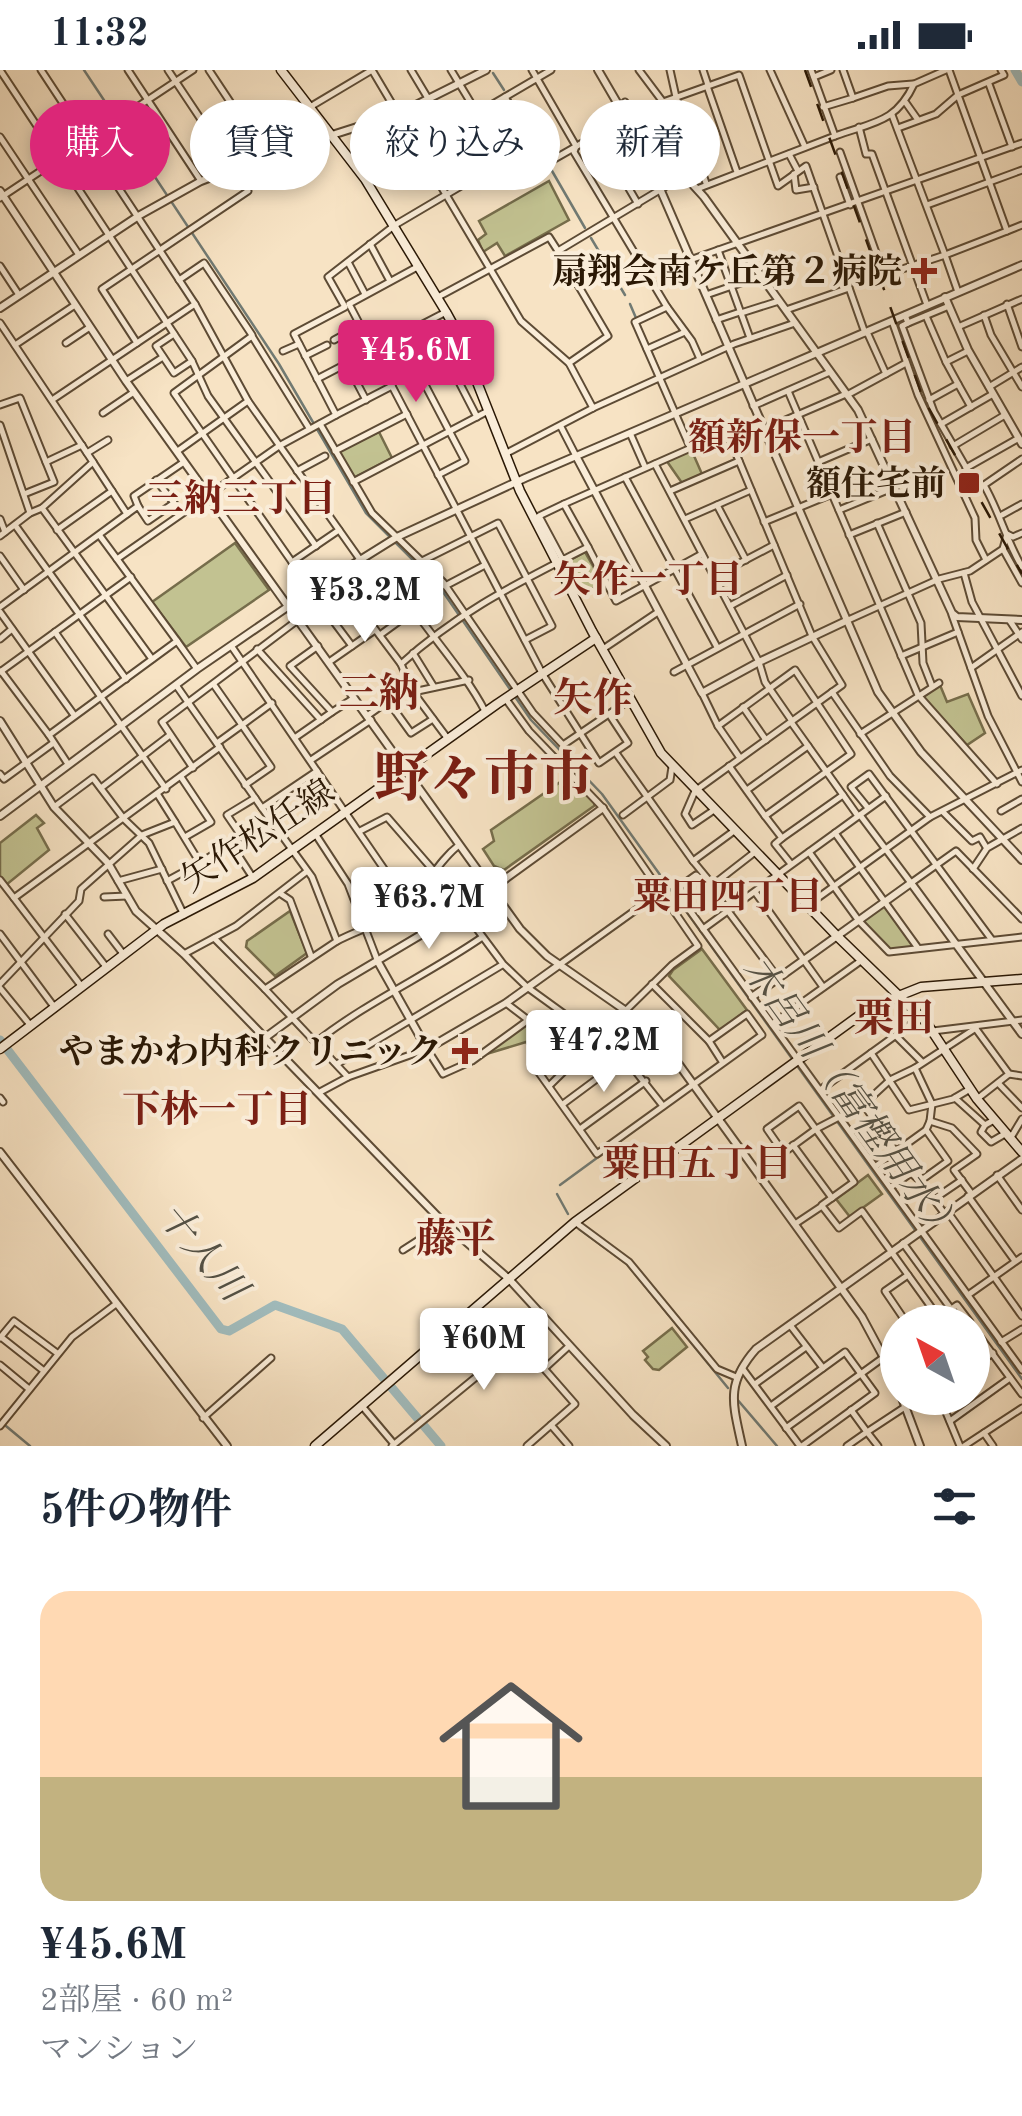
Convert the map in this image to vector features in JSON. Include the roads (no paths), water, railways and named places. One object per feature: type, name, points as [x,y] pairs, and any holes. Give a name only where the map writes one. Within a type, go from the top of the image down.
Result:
[{"type":"main road","points":[[287,72],[307,100]]},
{"type":"main road","points":[[330,131],[350,158]]},
{"type":"main road","points":[[372,190],[458,334],[516,482],[596,638],[661,753],[837,936],[921,1017],[989,1123],[1022,1156]]},
{"type":"main road","name":"矢作松任線","points":[[4,1046],[158,930],[254,878],[512,693],[596,638]]},
{"type":"main road","points":[[315,1446],[575,1222],[871,1007],[921,987],[1022,979]]},
{"type":"street","points":[[0,70],[30,116]]},
{"type":"street","points":[[40,70],[60,100]]},
{"type":"street","points":[[128,70],[148,100],[193,70]]},
{"type":"street","points":[[168,70],[190,103]]},
{"type":"street","points":[[209,70],[229,100]]},
{"type":"street","points":[[319,100],[372,70],[390,100]]},
{"type":"street","points":[[411,70],[428,100]]},
{"type":"street","points":[[451,70],[469,100]]},
{"type":"street","points":[[431,100],[486,70]]},
{"type":"street","points":[[532,70],[576,146],[574,152],[700,360]]},
{"type":"street","points":[[500,100],[551,70]]},
{"type":"street","points":[[598,70],[616,100]]},
{"type":"street","points":[[638,70],[661,100]]},
{"type":"street","points":[[670,70],[677,100]]},
{"type":"street","points":[[703,70],[737,172]]},
{"type":"street","points":[[770,70],[805,147]]},
{"type":"street","points":[[832,70],[812,74],[835,136]]},
{"type":"street","points":[[843,70],[853,98]]},
{"type":"street","points":[[720,178],[892,116],[906,103],[917,82],[915,70]]},
{"type":"street","points":[[824,107],[948,70],[1007,231]]},
{"type":"street","points":[[668,100],[738,72],[778,186],[806,166],[849,288],[886,374]]},
{"type":"street","points":[[898,128],[936,114],[958,95],[1006,72]]},
{"type":"street","points":[[989,83],[1012,147]]},
{"type":"street","points":[[906,103],[918,120]]},
{"type":"street","points":[[892,116],[958,292]]},
{"type":"street","points":[[859,127],[866,154],[872,154],[927,306]]},
{"type":"street","points":[[330,137],[350,131]]},
{"type":"street","points":[[170,134],[190,164]]},
{"type":"street","points":[[0,137],[79,255]]},
{"type":"street","points":[[560,155],[580,144]]},
{"type":"street","points":[[690,260],[1022,144]]},
{"type":"street","points":[[840,152],[884,275],[1022,225]]},
{"type":"street","points":[[790,154],[796,190],[814,187]]},
{"type":"street","points":[[927,205],[1022,170]]},
{"type":"street","points":[[840,177],[850,205]]},
{"type":"street","points":[[28,179],[1,195],[126,381],[520,929],[558,965],[626,1011],[672,1054],[880,1348]]},
{"type":"street","points":[[0,308],[137,216],[190,187]]},
{"type":"street","points":[[78,190],[200,373],[208,396],[316,546]]},
{"type":"street","points":[[120,190],[194,304],[248,402],[402,619]]},
{"type":"street","points":[[137,343],[102,289],[248,190]]},
{"type":"street","points":[[444,190],[521,320],[569,363],[593,408]]},
{"type":"street","points":[[457,190],[395,225],[328,277],[360,326],[542,673],[599,763],[628,743],[609,714]]},
{"type":"street","points":[[630,190],[638,204]]},
{"type":"street","points":[[558,251],[661,190],[871,679],[921,752],[1022,860]]},
{"type":"street","points":[[698,190],[818,354],[872,439],[952,613],[1001,745],[1020,772],[1022,782]]},
{"type":"street","points":[[438,298],[549,237],[608,336],[569,363]]},
{"type":"street","points":[[370,244],[391,282]]},
{"type":"street","points":[[718,250],[750,338]]},
{"type":"street","points":[[348,262],[366,295]]},
{"type":"street","points":[[179,280],[204,263],[314,426],[336,451],[372,513],[393,539],[445,586],[512,693],[529,732],[602,808],[698,946],[672,964],[549,1086]]},
{"type":"street","points":[[0,816],[197,669],[393,539],[892,321],[926,316],[958,292],[1022,265]]},
{"type":"street","points":[[0,266],[19,295]]},
{"type":"street","points":[[336,415],[294,334],[419,266]]},
{"type":"street","points":[[706,295],[761,276]]},
{"type":"street","points":[[786,310],[849,288]]},
{"type":"street","points":[[958,327],[1022,299]]},
{"type":"street","points":[[716,320],[779,300]]},
{"type":"street","points":[[947,301],[927,306],[902,326],[929,400],[978,488],[1022,459]]},
{"type":"street","points":[[947,301],[968,350],[1020,441],[966,468]]},
{"type":"street","points":[[52,400],[194,304]]},
{"type":"street","points":[[1007,304],[1022,347]]},
{"type":"street","points":[[15,345],[75,305]]},
{"type":"street","points":[[667,307],[635,322],[690,448]]},
{"type":"street","points":[[317,379],[446,312]]},
{"type":"street","points":[[984,315],[991,335],[1022,387]]},
{"type":"street","points":[[926,316],[971,407]]},
{"type":"street","points":[[892,321],[906,363],[975,518],[976,540],[986,560]]},
{"type":"street","points":[[428,322],[477,417]]},
{"type":"street","points":[[0,323],[128,514]]},
{"type":"street","points":[[505,454],[593,408],[728,347],[795,323]]},
{"type":"street","points":[[305,356],[360,326]]},
{"type":"street","points":[[66,343],[90,327]]},
{"type":"street","points":[[647,349],[685,332]]},
{"type":"street","points":[[174,334],[156,346],[163,357],[174,373],[192,362]]},
{"type":"street","points":[[252,336],[174,393],[352,646]]},
{"type":"street","points":[[400,337],[465,461],[438,475]]},
{"type":"street","points":[[283,351],[299,344]]},
{"type":"street","points":[[946,362],[968,350]]},
{"type":"street","points":[[126,381],[163,357]]},
{"type":"street","points":[[732,443],[846,395],[906,363]]},
{"type":"street","points":[[347,364],[366,400]]},
{"type":"street","points":[[941,424],[971,407],[1022,367]]},
{"type":"street","points":[[753,406],[830,372]]},
{"type":"street","points":[[929,400],[958,384]]},
{"type":"street","points":[[117,558],[279,446],[392,386]]},
{"type":"street","points":[[788,391],[918,695],[997,784]]},
{"type":"street","points":[[104,413],[134,392]]},
{"type":"street","points":[[0,405],[20,398],[54,482],[24,494]]},
{"type":"street","points":[[179,450],[248,402]]},
{"type":"street","points":[[352,482],[488,411]]},
{"type":"street","points":[[336,451],[407,414]]},
{"type":"street","points":[[952,446],[1006,416]]},
{"type":"street","points":[[1013,428],[1022,423]]},
{"type":"street","points":[[0,425],[30,513]]},
{"type":"street","points":[[561,427],[718,726],[740,758]]},
{"type":"street","points":[[560,562],[539,516],[727,432],[812,636],[842,685],[694,790],[685,814],[692,825],[714,810]]},
{"type":"street","points":[[630,433],[645,468]]},
{"type":"street","points":[[818,462],[872,439]]},
{"type":"street","points":[[87,453],[108,440]]},
{"type":"street","points":[[46,462],[82,446]]},
{"type":"street","points":[[296,471],[325,456]]},
{"type":"street","points":[[174,503],[148,521],[134,496],[186,460]]},
{"type":"street","points":[[670,491],[739,461]]},
{"type":"street","points":[[2,534],[42,508],[93,462]]},
{"type":"street","points":[[655,464],[769,688],[982,983],[1018,1021],[1022,1034]]},
{"type":"street","points":[[625,476],[717,647]]},
{"type":"street","points":[[156,480],[181,512]]},
{"type":"street","points":[[984,485],[1002,515],[1008,543],[1021,562]]},
{"type":"street","points":[[839,510],[895,486]]},
{"type":"street","points":[[684,520],[751,490]]},
{"type":"street","points":[[58,530],[112,491]]},
{"type":"street","points":[[764,522],[832,494]]},
{"type":"street","points":[[564,504],[616,601],[702,554]]},
{"type":"street","points":[[1002,515],[1022,504]]},
{"type":"street","points":[[717,505],[746,560]]},
{"type":"street","points":[[75,716],[0,610],[138,506]]},
{"type":"street","points":[[42,508],[152,659]]},
{"type":"street","points":[[849,535],[906,512]]},
{"type":"street","points":[[0,518],[2,534]]},
{"type":"street","points":[[421,562],[498,523],[552,626],[524,640]]},
{"type":"street","points":[[860,734],[936,684],[923,664],[920,624],[877,523]]},
{"type":"street","points":[[15,524],[126,678]]},
{"type":"street","points":[[292,562],[338,530]]},
{"type":"street","points":[[1007,534],[1013,537],[1022,533]]},
{"type":"street","points":[[702,693],[812,636],[964,573],[1003,548],[1007,534]]},
{"type":"street","points":[[100,536],[197,669]]},
{"type":"street","points":[[714,576],[774,545]]},
{"type":"street","points":[[401,664],[461,615],[588,548]]},
{"type":"street","points":[[1003,548],[1022,582]]},
{"type":"street","points":[[0,556],[24,590]]},
{"type":"street","points":[[445,586],[485,565]]},
{"type":"street","points":[[331,618],[399,568],[408,581],[398,587],[468,680],[486,712]]},
{"type":"street","points":[[964,573],[972,602],[1022,696]]},
{"type":"street","points":[[730,606],[788,575]]},
{"type":"street","points":[[68,764],[1,672],[131,577]]},
{"type":"street","points":[[354,601],[401,664],[413,692],[448,739]]},
{"type":"street","points":[[674,672],[800,604]]},
{"type":"street","points":[[329,662],[414,610]]},
{"type":"street","points":[[603,649],[658,612]]},
{"type":"street","points":[[952,613],[1022,620]]},
{"type":"street","points":[[194,768],[162,722],[299,619]]},
{"type":"street","points":[[971,668],[1021,635],[1009,619]]},
{"type":"street","points":[[0,639],[12,630]]},
{"type":"street","points":[[55,632],[166,789]]},
{"type":"street","points":[[901,656],[958,632]]},
{"type":"street","points":[[49,734],[177,641]]},
{"type":"street","points":[[232,646],[408,904]]},
{"type":"street","points":[[318,646],[290,666],[332,712]]},
{"type":"street","points":[[257,649],[321,720]]},
{"type":"street","points":[[413,653],[434,688]]},
{"type":"street","points":[[718,726],[795,670],[852,754],[765,816]]},
{"type":"street","points":[[413,692],[468,680]]},
{"type":"street","points":[[176,684],[312,877],[336,941]]},
{"type":"street","points":[[214,685],[271,767],[245,785]]},
{"type":"street","points":[[832,692],[890,776],[930,817]]},
{"type":"street","points":[[512,693],[563,745],[632,698]]},
{"type":"street","points":[[296,737],[354,698]]},
{"type":"street","points":[[311,760],[388,702],[411,733],[433,719]]},
{"type":"street","points":[[14,898],[181,778],[272,703]]},
{"type":"street","points":[[743,707],[766,740]]},
{"type":"street","points":[[2,728],[54,807],[108,863],[136,911],[184,954],[445,1223],[509,1279],[632,1415],[666,1446]]},
{"type":"street","points":[[101,788],[170,736]]},
{"type":"street","points":[[0,774],[4,779],[53,743]]},
{"type":"street","points":[[746,790],[808,746]]},
{"type":"street","points":[[616,753],[778,978]]},
{"type":"street","points":[[729,766],[782,838]]},
{"type":"street","points":[[623,815],[670,780],[672,767]]},
{"type":"street","points":[[262,808],[317,771]]},
{"type":"street","points":[[808,905],[930,817],[1020,772]]},
{"type":"street","points":[[868,808],[851,786],[869,774],[992,940]]},
{"type":"street","points":[[54,807],[93,778],[124,819],[142,835],[184,914]]},
{"type":"street","points":[[181,778],[211,822],[185,837]]},
{"type":"street","points":[[158,795],[200,863]]},
{"type":"street","points":[[791,865],[775,844],[843,795]]},
{"type":"street","points":[[703,929],[886,796]]},
{"type":"street","points":[[242,837],[227,815],[254,798]]},
{"type":"street","points":[[1001,810],[1022,799]]},
{"type":"street","points":[[266,1037],[291,1016],[461,911],[602,808]]},
{"type":"street","points":[[943,812],[972,840],[980,837],[987,848]]},
{"type":"street","points":[[360,831],[387,817],[433,870],[502,964],[527,987],[625,1058],[663,1106]]},
{"type":"street","points":[[167,881],[270,818]]},
{"type":"street","points":[[30,1026],[0,986],[80,901],[80,889],[142,835],[175,822]]},
{"type":"street","points":[[973,869],[987,848],[1022,828]]},
{"type":"street","points":[[693,862],[734,831]]},
{"type":"street","points":[[835,833],[918,948]]},
{"type":"street","points":[[316,835],[348,884],[378,962],[444,1074],[472,1061],[528,1021]]},
{"type":"street","points":[[231,844],[254,878]]},
{"type":"street","points":[[265,989],[336,941],[388,918],[408,904],[433,870],[459,845]]},
{"type":"street","points":[[752,996],[956,851],[1022,919]]},
{"type":"street","points":[[711,886],[755,852]]},
{"type":"street","points":[[808,852],[858,921],[889,952],[1022,937]]},
{"type":"street","points":[[118,881],[162,869]]},
{"type":"street","points":[[281,894],[280,890],[306,872]]},
{"type":"street","points":[[711,886],[696,875],[675,890],[795,1061],[820,1090],[837,1120],[1022,1370]]},
{"type":"street","points":[[0,880],[82,988]]},
{"type":"street","points":[[0,898],[9,891]]},
{"type":"street","points":[[754,892],[824,987]]},
{"type":"street","points":[[320,1092],[348,1077],[427,1049],[506,1003],[659,893]]},
{"type":"street","points":[[184,954],[281,894]]},
{"type":"street","points":[[281,894],[290,900],[311,956]]},
{"type":"street","points":[[104,898],[127,896]]},
{"type":"street","points":[[65,914],[107,968]]},
{"type":"street","points":[[0,934],[55,1008]]},
{"type":"street","points":[[108,934],[124,955]]},
{"type":"street","points":[[214,938],[348,1077]]},
{"type":"street","points":[[316,1042],[357,1012],[481,938]]},
{"type":"street","points":[[772,1024],[862,960]]},
{"type":"street","points":[[338,1064],[502,964]]},
{"type":"street","points":[[652,984],[723,1062]]},
{"type":"street","points":[[506,1003],[557,1042]]},
{"type":"street","points":[[577,1022],[537,1062],[538,1070],[597,1154],[762,1035],[746,1014],[708,1042]]},
{"type":"street","points":[[820,1090],[921,1017]]},
{"type":"street","points":[[933,1031],[1018,1021]]},
{"type":"street","points":[[757,1172],[816,1129],[864,1104],[890,1080],[916,1068],[976,1027]]},
{"type":"street","points":[[976,1027],[1010,1074],[1022,1076]]},
{"type":"street","points":[[0,1032],[4,1046]]},
{"type":"street","points":[[896,1036],[923,1063]]},
{"type":"street","points":[[871,1053],[909,1110],[955,1098],[970,1088]]},
{"type":"street","points":[[562,1104],[625,1058]]},
{"type":"street","points":[[875,1167],[926,1130],[930,1121],[932,1104],[916,1068]]},
{"type":"street","points":[[977,1099],[1010,1074]]},
{"type":"street","points":[[580,1129],[646,1082]]},
{"type":"street","points":[[998,1083],[1022,1108]]},
{"type":"street","points":[[955,1098],[989,1123],[981,1132],[994,1141]]},
{"type":"street","points":[[864,1104],[896,1152]]},
{"type":"street","points":[[783,1152],[766,1129],[799,1106],[854,1182],[795,1224]]},
{"type":"street","points":[[954,1170],[994,1141],[1007,1137],[1022,1119]]},
{"type":"street","points":[[930,1121],[952,1128],[978,1154]]},
{"type":"street","points":[[926,1130],[1020,1260],[968,1295]]},
{"type":"street","points":[[793,1145],[832,1198]]},
{"type":"street","points":[[0,1152],[227,1446]]},
{"type":"street","points":[[742,1446],[733,1401],[736,1377],[756,1349],[1022,1156]]},
{"type":"street","points":[[920,1180],[948,1161]]},
{"type":"street","points":[[890,1187],[911,1173],[920,1180],[1022,1316]]},
{"type":"street","points":[[997,1175],[1022,1210]]},
{"type":"street","points":[[934,1199],[962,1180]]},
{"type":"street","points":[[822,1206],[839,1228],[862,1211],[930,1305]]},
{"type":"street","points":[[575,1222],[629,1262],[717,1369],[736,1377]]},
{"type":"street","points":[[403,1250],[445,1223]]},
{"type":"street","points":[[903,1243],[948,1305]]},
{"type":"street","points":[[894,1305],[884,1291],[908,1275]]},
{"type":"street","points":[[1,1424],[72,1338],[116,1304]]},
{"type":"street","points":[[44,1371],[0,1338],[14,1320],[58,1354]]},
{"type":"street","points":[[790,1325],[822,1368]]},
{"type":"street","points":[[1001,1342],[1022,1329]]},
{"type":"street","points":[[362,1406],[394,1445],[520,1340],[575,1404],[528,1446]]},
{"type":"street","points":[[544,1368],[569,1346]]},
{"type":"street","points":[[755,1384],[806,1347]]},
{"type":"street","points":[[990,1350],[1022,1394]]},
{"type":"street","points":[[741,1366],[755,1384],[770,1406],[786,1428],[801,1446],[875,1393],[846,1352],[770,1406]]},
{"type":"street","points":[[203,1418],[270,1358]]},
{"type":"street","points":[[786,1428],[880,1360]]},
{"type":"street","points":[[0,1365],[29,1389]]},
{"type":"street","points":[[950,1421],[1010,1378]]},
{"type":"street","points":[[947,1415],[962,1446],[1022,1408]]},
{"type":"street","points":[[851,1410],[878,1446]]},
{"type":"street","points":[[847,1446],[858,1443],[867,1432],[894,1415]]},
{"type":"street","points":[[909,1415],[920,1446]]},
{"type":"street","points":[[551,1425],[569,1446]]},
{"type":"street","points":[[984,1433],[993,1446]]},
{"type":"waterway","name":"木呂川（富樫用水）","points":[[84,70],[279,364],[366,513],[439,586],[531,720],[602,794],[1022,1379]]},
{"type":"waterway","points":[[1015,70],[1022,82]]},
{"type":"waterway","points":[[493,73],[504,90]]},
{"type":"waterway","points":[[560,185],[585,228]]},
{"type":"waterway","points":[[591,238],[625,295]]},
{"type":"waterway","points":[[630,304],[636,318]]},
{"type":"waterway","points":[[639,325],[648,345]]},
{"type":"waterway","points":[[651,351],[661,374]]},
{"type":"waterway","points":[[605,1038],[621,1020]]},
{"type":"waterway","name":"十人川","points":[[0,1040],[221,1329],[229,1331],[275,1305],[342,1329],[441,1446]]},
{"type":"waterway","points":[[560,1185],[657,1114]]},
{"type":"waterway","points":[[557,1194],[568,1214]]},
{"type":"waterway","points":[[579,1229],[627,1264],[728,1388]]},
{"type":"waterway","points":[[736,1398],[777,1446]]},
{"type":"waterway","points":[[0,1421],[30,1446]]},
{"type":"railway","points":[[805,70],[923,398],[1022,574]]},
{"type":"place","name":"扇翔会南ケ丘第２病院","points":[[924,271]]},
{"type":"place","name":"額住宅前","points":[[969,483]]},
{"type":"place","name":"やまかわ内科クリニック","points":[[465,1051]]},
{"type":"district","name":"額新保一丁目","points":[[802,437]]},
{"type":"district","name":"三納三丁目","points":[[241,498]]},
{"type":"district","name":"矢作一丁目","points":[[648,579]]},
{"type":"district","name":"三納","points":[[379,692]]},
{"type":"district","name":"矢作","points":[[593,697]]},
{"type":"district","name":"野々市市","points":[[484,777]]},
{"type":"district","name":"粟田四丁目","points":[[728,896]]},
{"type":"district","name":"栗田","points":[[894,1017]]},
{"type":"district","name":"下林一丁目","points":[[217,1109]]},
{"type":"district","name":"粟田五丁目","points":[[697,1163]]},
{"type":"district","name":"藤平","points":[[456,1238]]}]
